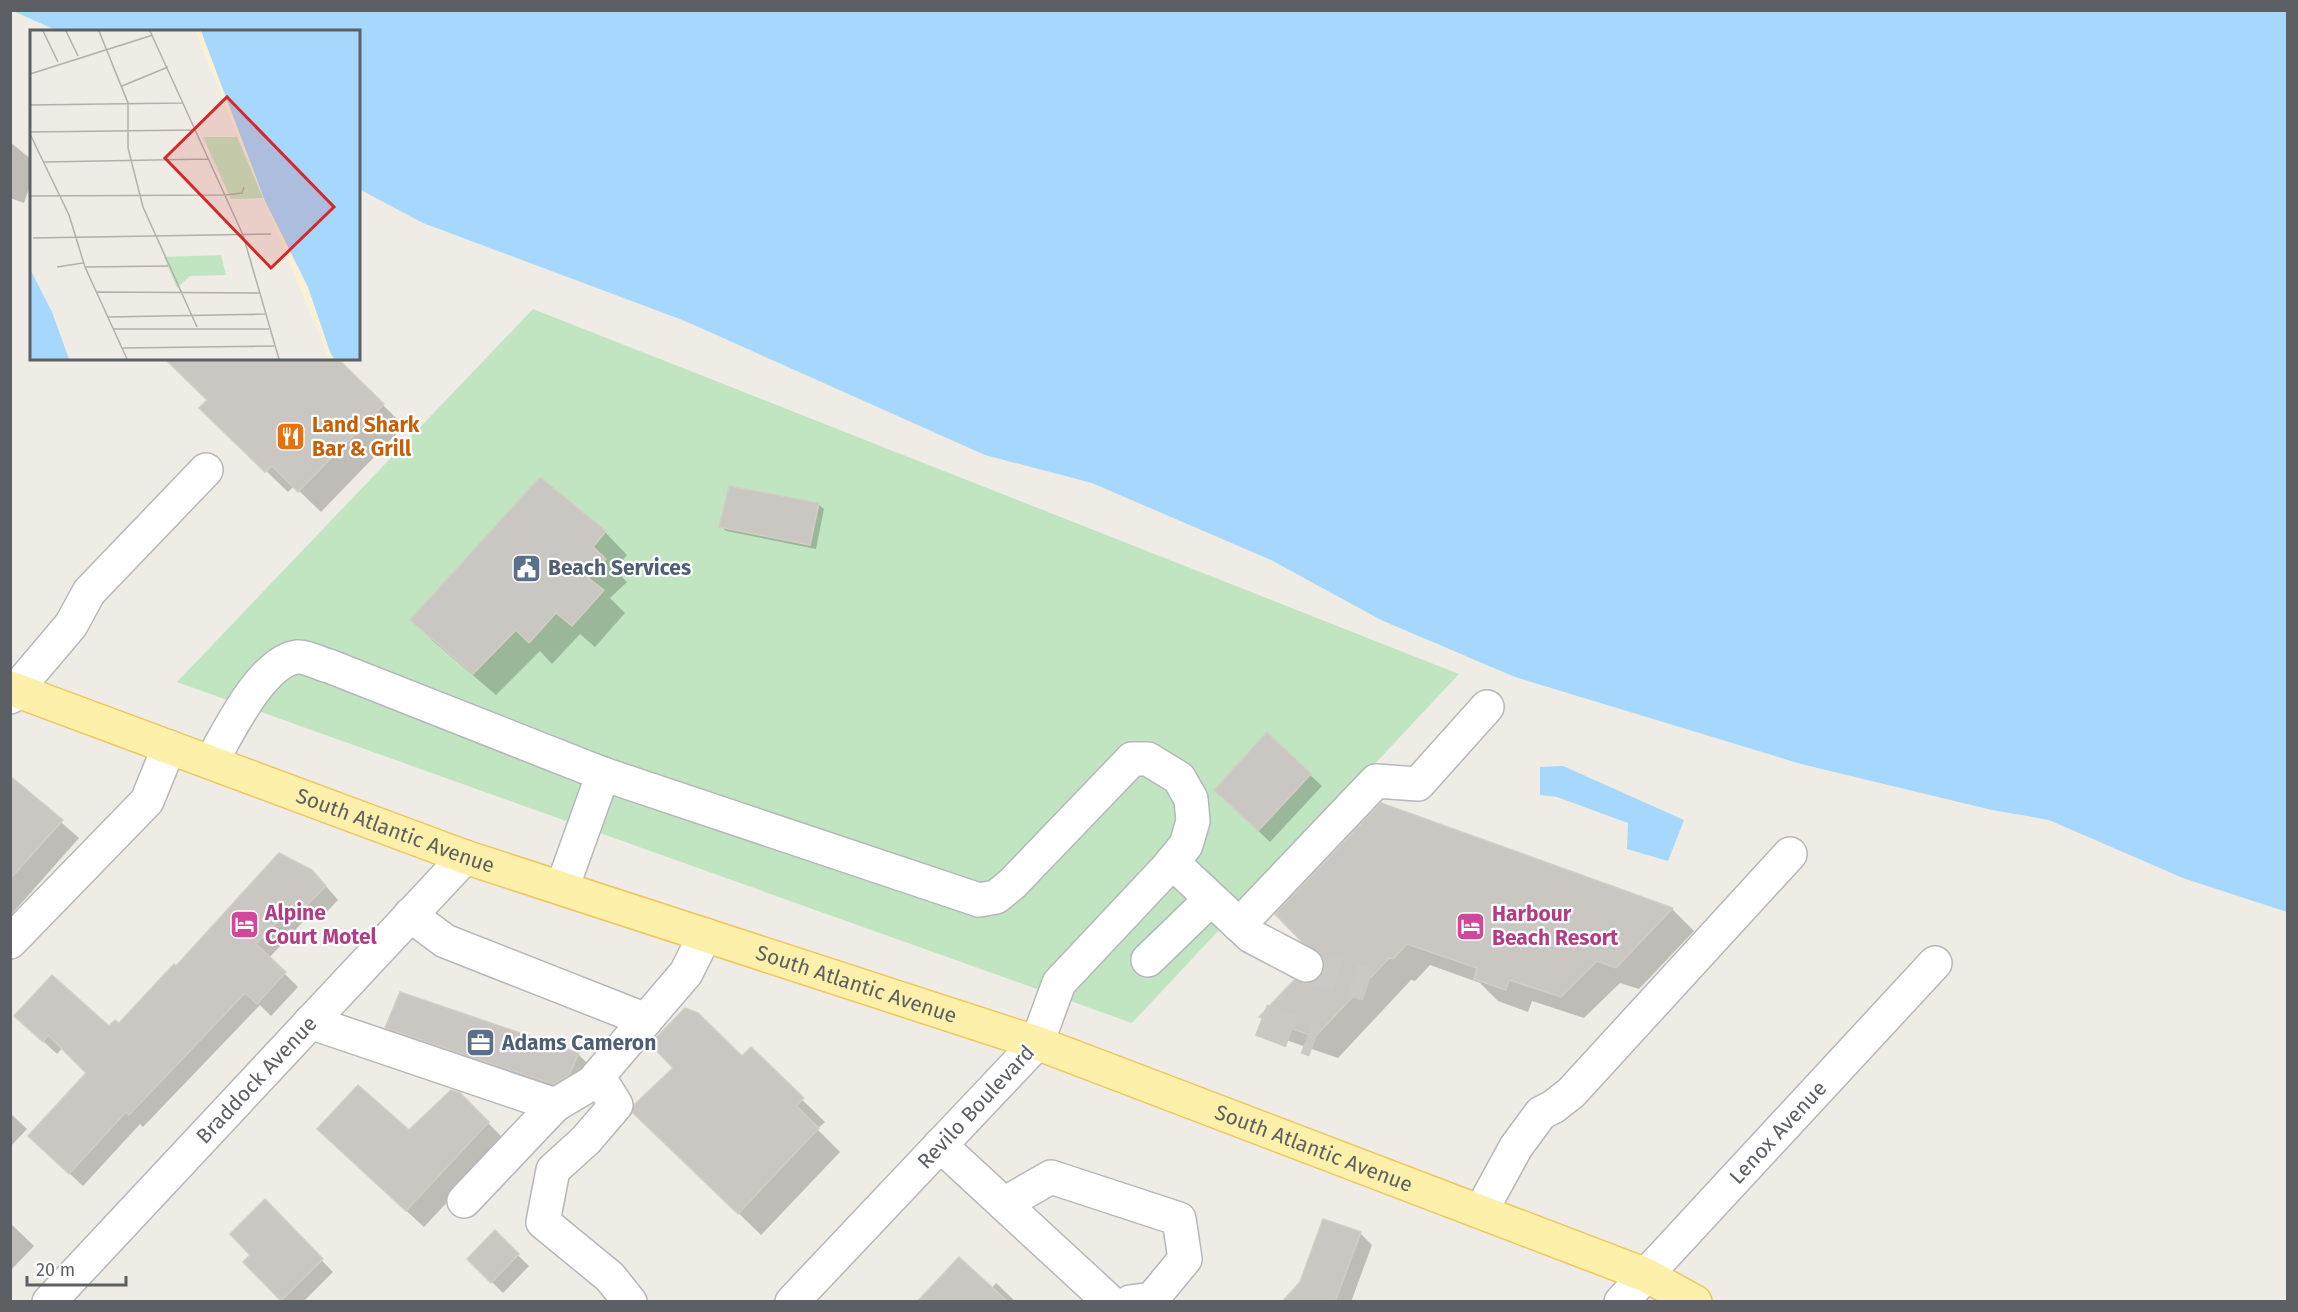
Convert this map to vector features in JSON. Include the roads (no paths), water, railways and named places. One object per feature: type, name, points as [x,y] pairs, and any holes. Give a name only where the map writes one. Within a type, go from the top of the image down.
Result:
[{"type":"main road","name":"South Atlantic Avenue","points":[[12,692],[211,762],[465,857],[1037,1043],[1646,1275],[1695,1302]]},
{"type":"street","points":[[12,692],[71,625],[89,592],[206,470]]},
{"type":"street","points":[[211,762],[255,689],[276,666],[298,657],[329,666],[603,774],[562,888]]},
{"type":"street","points":[[1239,925],[1376,781],[1418,784],[1487,707]]},
{"type":"street","points":[[10,942],[147,801],[169,747]]},
{"type":"street","name":"Revilo Boulevard","points":[[603,774],[979,900],[996,897],[1012,884],[1132,759],[1148,759],[1179,778],[1191,799],[1193,821],[1186,845],[1059,984],[1037,1043],[792,1302]]},
{"type":"street","points":[[1481,1211],[1516,1147],[1542,1113],[1571,1093],[1790,854]]},
{"type":"street","name":"Braddock Avenue","points":[[49,1302],[465,857]]},
{"type":"street","points":[[1172,862],[1251,936],[1306,965]]},
{"type":"street","points":[[1148,960],[1211,899]]},
{"type":"street","points":[[410,915],[445,941],[646,1020]]},
{"type":"street","points":[[464,1201],[555,1105],[592,1083],[686,973],[705,934]]},
{"type":"street","name":"Lenox Avenue","points":[[1621,1302],[1935,963]]},
{"type":"street","points":[[310,1022],[555,1105]]},
{"type":"street","points":[[598,1076],[616,1105],[586,1140],[553,1170],[543,1222],[610,1277],[630,1302]]},
{"type":"street","points":[[940,1145],[1110,1302]]},
{"type":"street","points":[[1004,1204],[1051,1177],[1179,1219],[1185,1259],[1152,1299],[1130,1302]]},
{"type":"water","points":[[13,11],[2287,11],[2287,912],[2183,878],[2049,820],[1992,810],[1801,764],[1515,677],[1381,620],[1271,560],[1092,483],[985,455],[685,321],[423,223],[360,190],[360,30],[56,30]]},
{"type":"water","points":[[1563,766],[1684,820],[1668,861],[1627,849],[1628,823],[1557,797],[1540,795],[1540,767]]},
{"type":"tunnel","points":[[1306,965],[1368,985]]},
{"type":"tunnel","points":[[1261,1020],[1315,1041]]},
{"type":"place","name":"Land Shark Bar & Grill","points":[[291,437]]},
{"type":"place","name":"Beach Services","points":[[527,568]]},
{"type":"place","name":"Alpine Court Motel","points":[[244,925]]},
{"type":"place","name":"Harbour Beach Resort","points":[[1471,926]]},
{"type":"place","name":"Adams Cameron","points":[[481,1043]]}]
